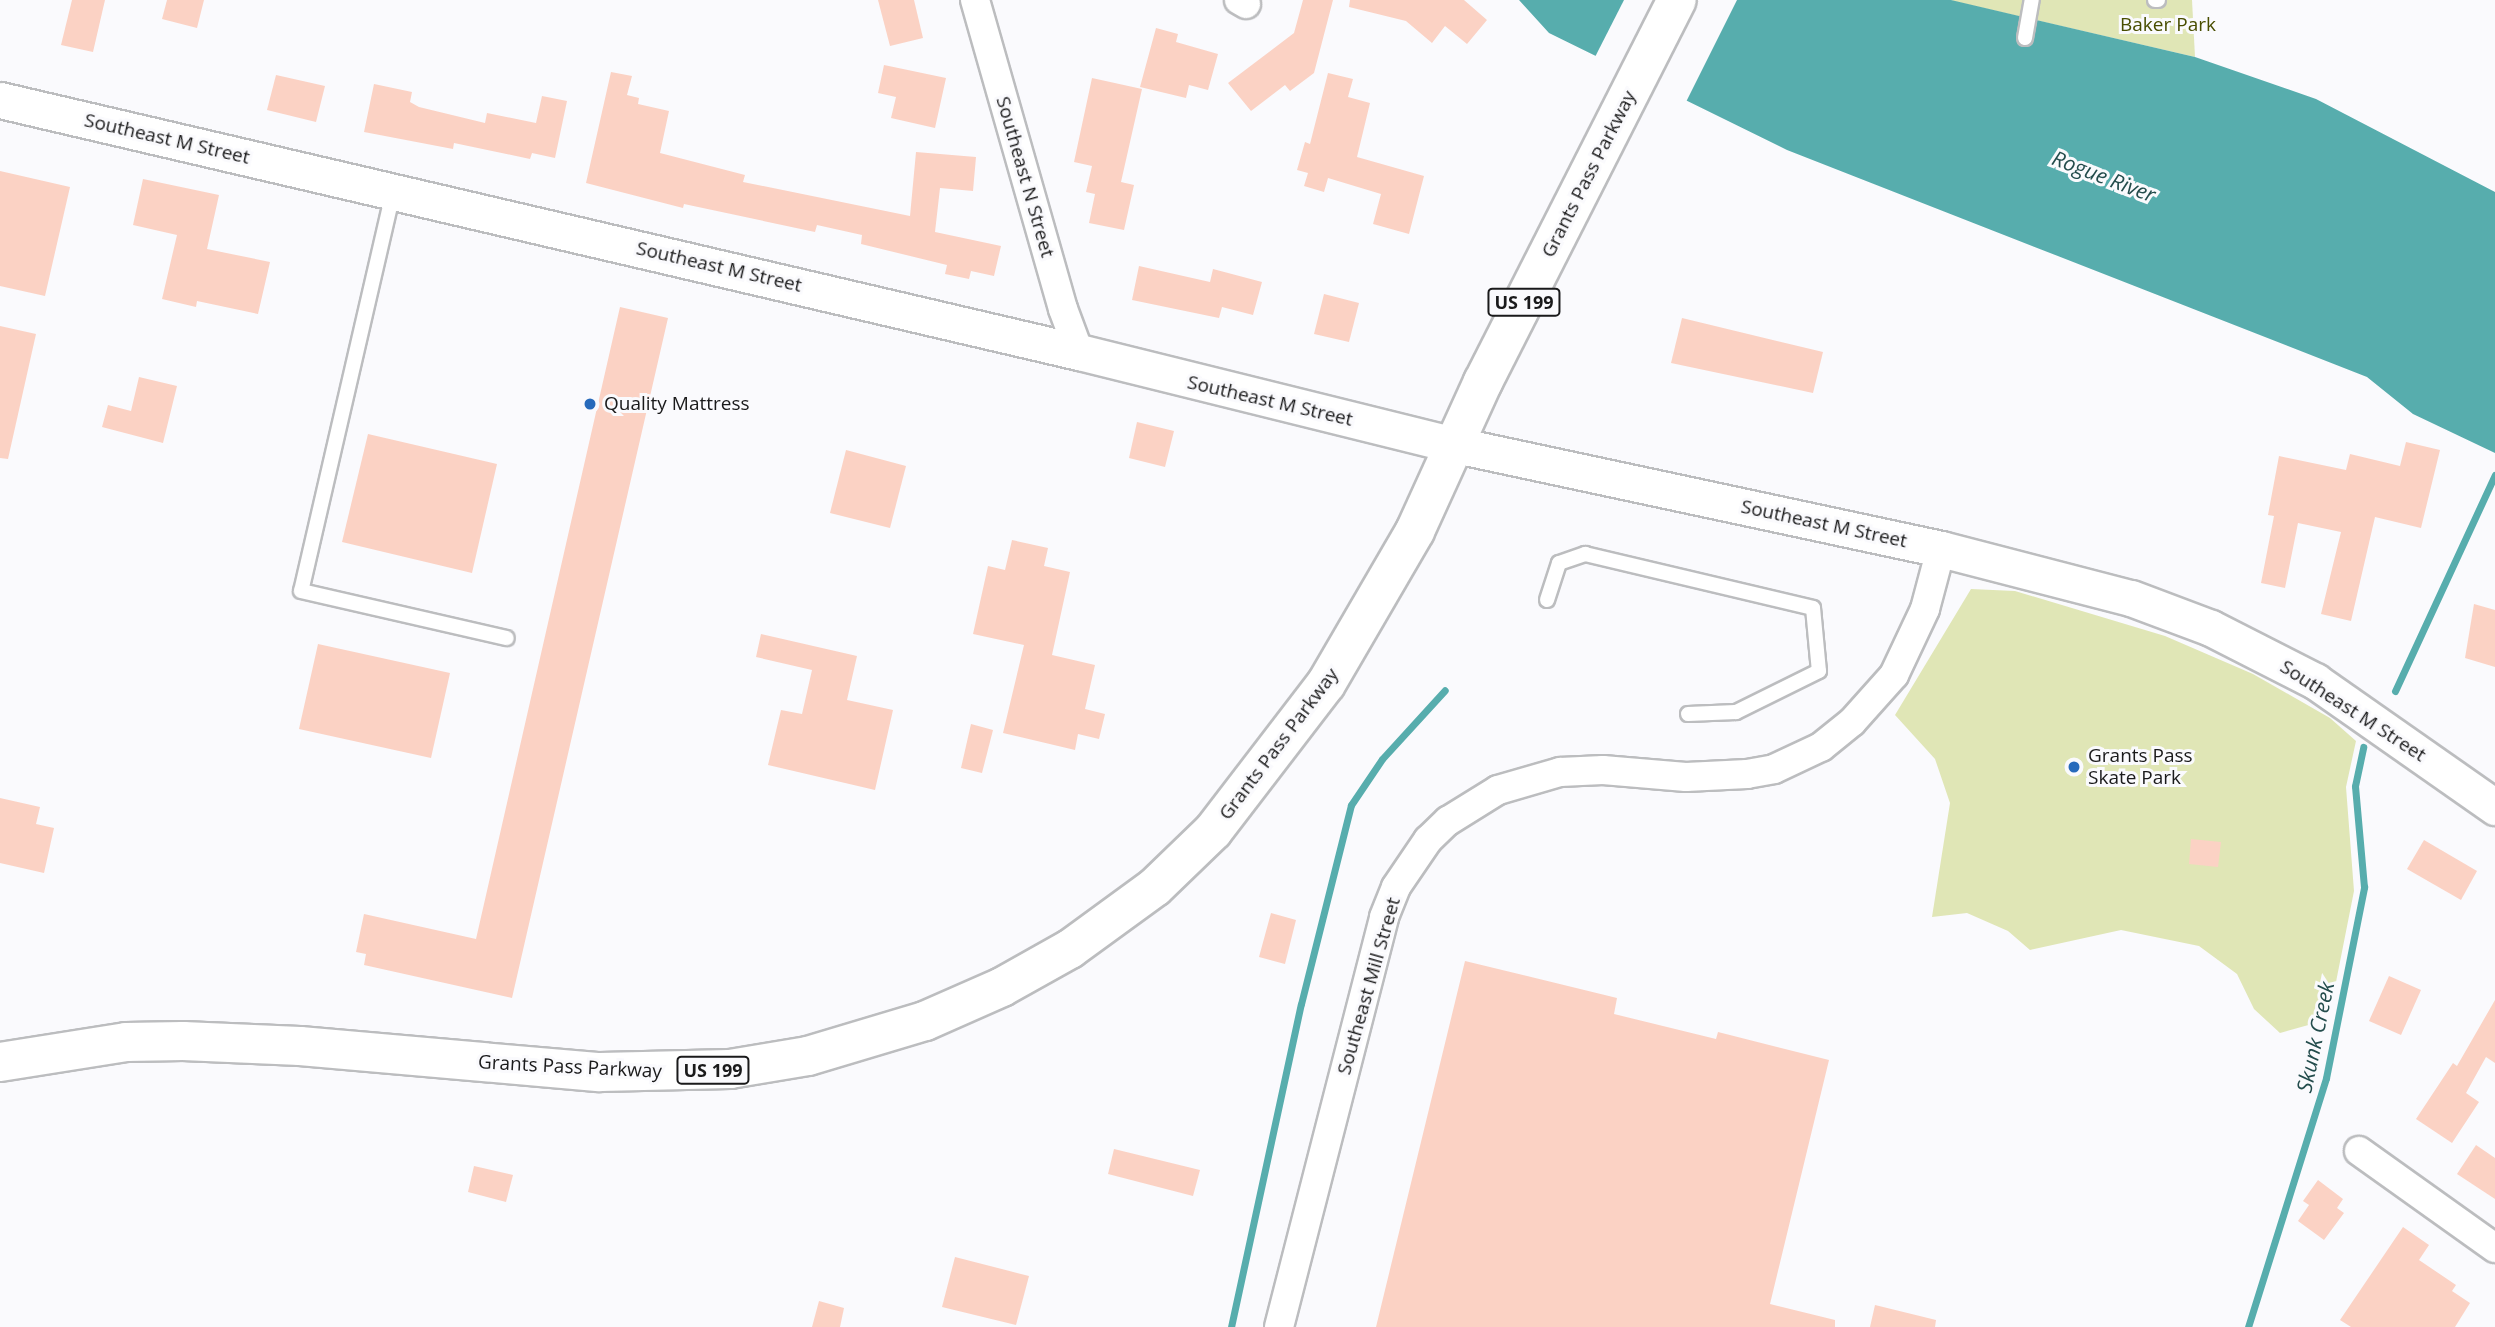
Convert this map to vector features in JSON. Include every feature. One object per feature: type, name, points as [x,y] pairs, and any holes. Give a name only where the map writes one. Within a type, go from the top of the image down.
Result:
[{"type":"highway","name":"Grants Pass Parkway","points":[[0,1062],[126,1042],[183,1041],[313,1047],[566,1070],[699,1071],[808,1056],[886,1034],[963,1005],[1036,969],[1098,931],[1155,887],[1232,809],[1326,684],[1415,531],[1483,382],[1677,0]]},
{"type":"street","name":"Southeast N Street","points":[[975,0],[1063,309],[1079,352]]},
{"type":"street","name":"Southeast M Street","points":[[0,100],[1079,352],[1456,445],[1941,550],[2131,598],[2211,628],[2315,681],[2495,807]]},
{"type":"street","name":"Southeast Mill Street","points":[[1279,1327],[1384,917],[1396,887],[1428,840],[1448,821],[1498,790],[1560,772],[1736,775],[1774,769],[1821,747],[1852,722],[1894,675],[1925,609],[1941,550]]},
{"type":"street","points":[[2359,1151],[2495,1248]]},
{"type":"lane","points":[[2025,38],[2032,0]]},
{"type":"lane","points":[[394,191],[301,591],[507,638]]},
{"type":"lane","points":[[1547,600],[1559,563],[1585,554],[1813,608],[1819,671],[1736,712],[1688,715]]},
{"type":"green space","name":"Baker Park","points":[[1951,0],[2192,0],[2195,57],[1953,1]]},
{"type":"green space","name":"Grants Pass Skate Park","points":[[1971,589],[2015,591],[2165,636],[2253,674],[2330,718],[2356,741],[2346,787],[2354,891],[2335,987],[2312,1024],[2280,1033],[2254,1009],[2237,974],[2199,946],[2121,930],[2030,950],[2008,931],[1967,913],[1932,917],[1950,803],[1935,759],[1895,715]]},
{"type":"water","name":"Rogue River","points":[[1519,0],[1951,0],[2195,57],[2316,99],[2495,192],[2495,453],[2413,414],[2367,377],[1787,150],[1549,33]]},
{"type":"pier","points":[[1624,0],[1737,0],[1685,104],[1594,59]]},
{"type":"building","points":[[72,0],[105,0],[93,52],[61,45]]},
{"type":"building","points":[[167,0],[204,0],[197,28],[162,19]]},
{"type":"building","points":[[878,0],[914,0],[923,38],[890,46]]},
{"type":"building","points":[[1303,0],[1333,0],[1314,73],[1290,91],[1285,85],[1251,111],[1228,83],[1294,33]]},
{"type":"building","points":[[1350,0],[1464,0],[1487,20],[1467,44],[1445,26],[1432,43],[1406,21],[1349,7]]},
{"type":"building","points":[[1156,28],[1178,34],[1176,42],[1218,54],[1208,90],[1189,85],[1186,98],[1140,87]]},
{"type":"building","points":[[884,65],[946,78],[935,128],[891,118],[896,97],[878,93]]},
{"type":"building","points":[[611,72],[632,76],[627,95],[639,98],[638,104],[669,111],[660,153],[745,175],[743,182],[910,216],[916,152],[976,157],[973,191],[940,188],[935,232],[1001,246],[994,276],[971,271],[969,279],[945,274],[947,265],[861,244],[862,235],[817,225],[815,232],[684,204],[683,208],[586,183]]},
{"type":"building","points":[[1328,73],[1353,79],[1348,97],[1370,103],[1357,157],[1424,176],[1409,234],[1373,224],[1381,194],[1328,178],[1324,192],[1304,186],[1308,173],[1297,170],[1305,142],[1310,144]]},
{"type":"building","points":[[276,75],[325,86],[316,122],[267,110]]},
{"type":"building","points":[[1092,78],[1142,89],[1121,182],[1134,185],[1124,230],[1089,223],[1095,194],[1086,192],[1092,166],[1074,162]]},
{"type":"building","points":[[374,84],[412,92],[410,102],[419,107],[485,123],[487,113],[536,123],[542,96],[567,101],[555,158],[532,153],[530,159],[454,143],[453,149],[364,132]]},
{"type":"building","points":[[0,171],[70,187],[45,296],[0,286]]},
{"type":"building","points":[[143,179],[219,195],[207,249],[270,262],[258,314],[197,301],[196,307],[162,299],[177,235],[133,225]]},
{"type":"building","points":[[1139,266],[1210,282],[1213,269],[1262,282],[1253,315],[1222,307],[1219,318],[1132,300]]},
{"type":"building","points":[[1324,294],[1359,303],[1349,342],[1314,334]]},
{"type":"building","points":[[620,307],[668,318],[512,998],[364,965],[366,954],[356,952],[364,914],[476,939]]},
{"type":"building","points":[[1682,318],[1823,352],[1813,393],[1671,363]]},
{"type":"building","points":[[0,326],[36,334],[8,459],[0,458]]},
{"type":"building","points":[[139,377],[177,386],[163,443],[102,427],[108,405],[131,411]]},
{"type":"building","points":[[1137,422],[1174,431],[1165,467],[1129,458]]},
{"type":"building","points":[[368,434],[497,464],[472,573],[342,542]]},
{"type":"building","points":[[2406,442],[2440,450],[2421,528],[2375,517],[2351,621],[2321,614],[2341,532],[2298,523],[2285,588],[2261,583],[2274,516],[2268,515],[2279,456],[2346,470],[2350,454],[2400,466]]},
{"type":"building","points":[[846,450],[906,466],[890,528],[830,513]]},
{"type":"building","points":[[1012,540],[1048,548],[1044,566],[1070,572],[1052,655],[1095,665],[1085,709],[1105,714],[1099,739],[1078,734],[1075,750],[1003,733],[1024,645],[973,634],[988,566],[1005,570]]},
{"type":"building","points":[[2474,604],[2495,610],[2495,667],[2465,658]]},
{"type":"building","points":[[761,634],[857,656],[847,700],[893,710],[875,790],[768,765],[781,710],[802,714],[812,670],[756,657]]},
{"type":"building","points":[[318,644],[450,673],[431,758],[299,729]]},
{"type":"building","points":[[971,724],[993,730],[982,773],[961,768]]},
{"type":"building","points":[[0,798],[40,807],[36,824],[54,828],[44,873],[0,863]]},
{"type":"building","points":[[2191,839],[2221,842],[2218,867],[2189,864]]},
{"type":"building","points":[[2424,840],[2477,871],[2461,900],[2407,869]]},
{"type":"building","points":[[1271,913],[1296,920],[1285,964],[1259,957]]},
{"type":"building","points":[[1465,961],[1617,998],[1614,1014],[1716,1039],[1718,1032],[1829,1060],[1770,1304],[1835,1320],[1835,1327],[1376,1327]]},
{"type":"building","points":[[2389,976],[2421,990],[2401,1035],[2369,1021]]},
{"type":"building","points":[[2495,1000],[2495,1063],[2486,1057],[2466,1093],[2479,1102],[2452,1143],[2416,1119],[2453,1063],[2457,1066]]},
{"type":"building","points":[[2476,1145],[2495,1158],[2495,1199],[2457,1174]]},
{"type":"building","points":[[1114,1149],[1200,1170],[1193,1196],[1108,1174]]},
{"type":"building","points":[[474,1166],[513,1175],[506,1202],[468,1192]]},
{"type":"building","points":[[2318,1180],[2343,1199],[2337,1208],[2344,1213],[2324,1240],[2298,1221],[2309,1205],[2303,1201]]},
{"type":"building","points":[[2403,1227],[2429,1245],[2419,1260],[2456,1285],[2452,1291],[2470,1303],[2455,1327],[2351,1327],[2340,1320]]},
{"type":"building","points":[[955,1257],[1029,1276],[1016,1325],[942,1307]]},
{"type":"building","points":[[819,1301],[844,1308],[840,1327],[812,1327]]},
{"type":"building","points":[[1875,1305],[1936,1320],[1935,1327],[1870,1327]]},
{"type":"waterway","name":"Skunk Creek","points":[[2395,691],[2495,475]]},
{"type":"waterway","points":[[1231,1327],[1301,1004],[1351,805],[1382,759],[1445,690]]},
{"type":"waterway","name":"Skunk Creek","points":[[2248,1327],[2326,1078],[2364,887],[2355,786],[2363,747]]},
{"type":"place","name":"Quality Mattress","points":[[590,404]]},
{"type":"place","name":"Grants Pass Skate Park","points":[[2074,767]]}]
